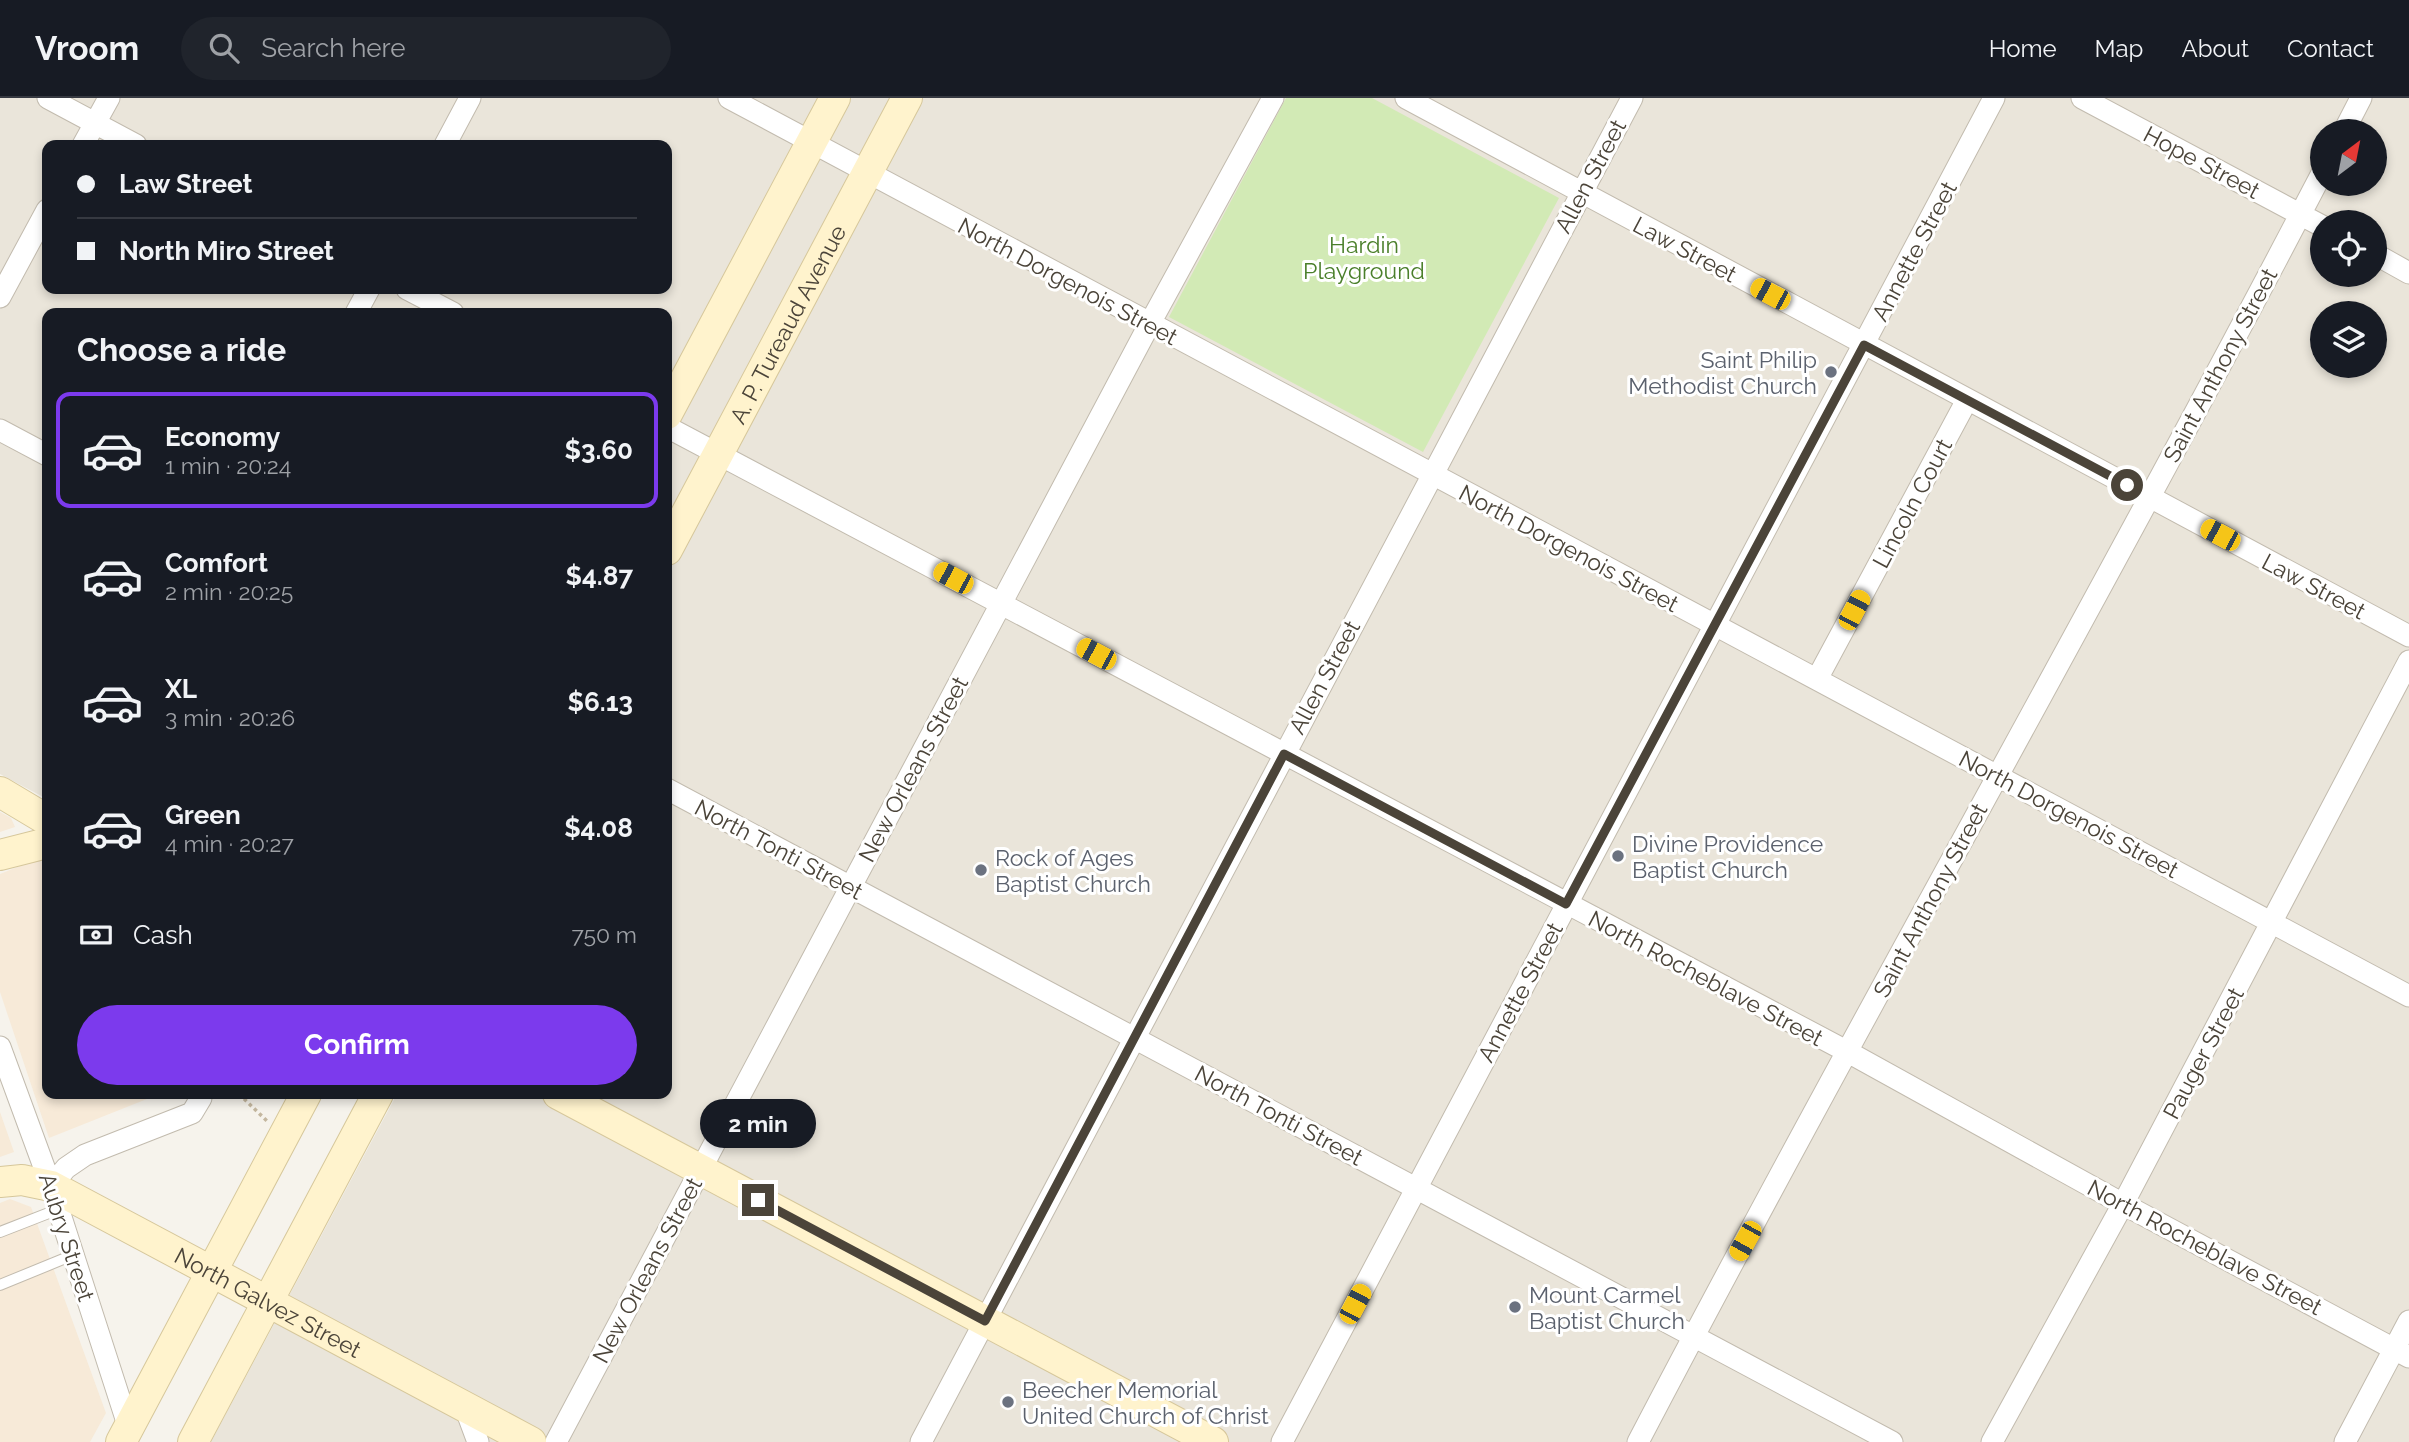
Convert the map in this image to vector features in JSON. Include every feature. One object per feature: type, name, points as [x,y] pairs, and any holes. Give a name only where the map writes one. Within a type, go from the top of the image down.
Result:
[{"type":"street","points":[[48,98],[127,140]]},
{"type":"street","points":[[86,140],[108,98]]},
{"type":"street","points":[[448,140],[470,98]]},
{"type":"street","name":"North Dorgenois Street","points":[[729,98],[1149,325],[2409,996]]},
{"type":"street","points":[[672,405],[835,98]]},
{"type":"street","name":"A. P. Tureaud Avenue","points":[[672,541],[907,98]]},
{"type":"street","name":"New Orleans Street","points":[[556,1442],[1149,325],[1273,98]]},
{"type":"street","name":"Law Street","points":[[1406,98],[2409,636]]},
{"type":"street","name":"Allen Street","points":[[921,1442],[1632,98]]},
{"type":"street","name":"Annette Street","points":[[1282,1442],[1994,98]]},
{"type":"street","name":"Hope Street","points":[[2082,98],[2310,220]]},
{"type":"street","points":[[2350,119],[2361,98]]},
{"type":"street","name":"Saint Anthony Street","points":[[1638,1442],[1996,775],[2150,498],[2310,196]]},
{"type":"street","points":[[0,297],[42,220]]},
{"type":"street","points":[[2387,261],[2409,273]]},
{"type":"street","points":[[417,294],[443,308]]},
{"type":"street","name":"Lincoln Court","points":[[1817,680],[1967,400]]},
{"type":"street","points":[[0,430],[42,453]]},
{"type":"street","name":"North Rocheblave Street","points":[[672,430],[1848,1052],[2123,1204],[2402,1353]]},
{"type":"street","name":"Pauger Street","points":[[1992,1442],[2123,1204],[2409,662]]},
{"type":"street","points":[[0,792],[42,817]]},
{"type":"street","name":"North Tonti Street","points":[[672,792],[1892,1442]]},
{"type":"street","points":[[0,855],[42,844]]},
{"type":"street","name":"Aubry Street","points":[[0,1047],[55,1198],[125,1435]]},
{"type":"street","points":[[55,1198],[66,1168],[85,1155],[192,1113],[200,1099]]},
{"type":"street","points":[[125,1435],[303,1099]]},
{"type":"street","points":[[193,1442],[375,1099]]},
{"type":"street","points":[[567,1099],[1213,1442]]},
{"type":"street","name":"North Galvez Street","points":[[0,1182],[22,1180],[211,1272],[531,1442]]},
{"type":"street","points":[[2345,1442],[2402,1353],[2409,1321]]},
{"type":"street","points":[[465,1407],[478,1442]]},
{"type":"lane","points":[[0,1232],[55,1198]]},
{"type":"lane","points":[[0,1285],[73,1255]]},
{"type":"path","points":[[244,1099],[283,1137]]},
{"type":"shaded area","points":[[0,98],[2409,98],[2409,1442],[211,1442],[394,1099],[672,1099],[672,308],[42,308],[42,796],[0,774]]},
{"type":"shaded area","points":[[0,812],[11,818],[15,827],[0,832]]},
{"type":"shaded area","points":[[42,857],[42,1099],[147,1099],[49,1138],[0,992],[0,874]]},
{"type":"shaded area","points":[[0,1112],[14,1152],[0,1157]]},
{"type":"shaded area","points":[[10,1199],[31,1207],[106,1413],[90,1442],[0,1442],[0,1203]]},
{"type":"green space","name":"Hardin Playground","points":[[1286,98],[1372,98],[1559,198],[1423,452],[1169,317]]},
{"type":"place","name":"Saint Philip Methodist Church","points":[[1831,372]]},
{"type":"place","name":"Divine Providence Baptist Church","points":[[1618,856]]},
{"type":"place","name":"Rock of Ages Baptist Church","points":[[981,870]]},
{"type":"place","name":"Mount Carmel Baptist Church","points":[[1515,1307]]},
{"type":"place","name":"Beecher Memorial United Church of Christ","points":[[1008,1402]]},
{"type":"route","points":[[758,1200],[985,1321],[1284,754],[1566,904],[1864,345],[2127,485]]}]
